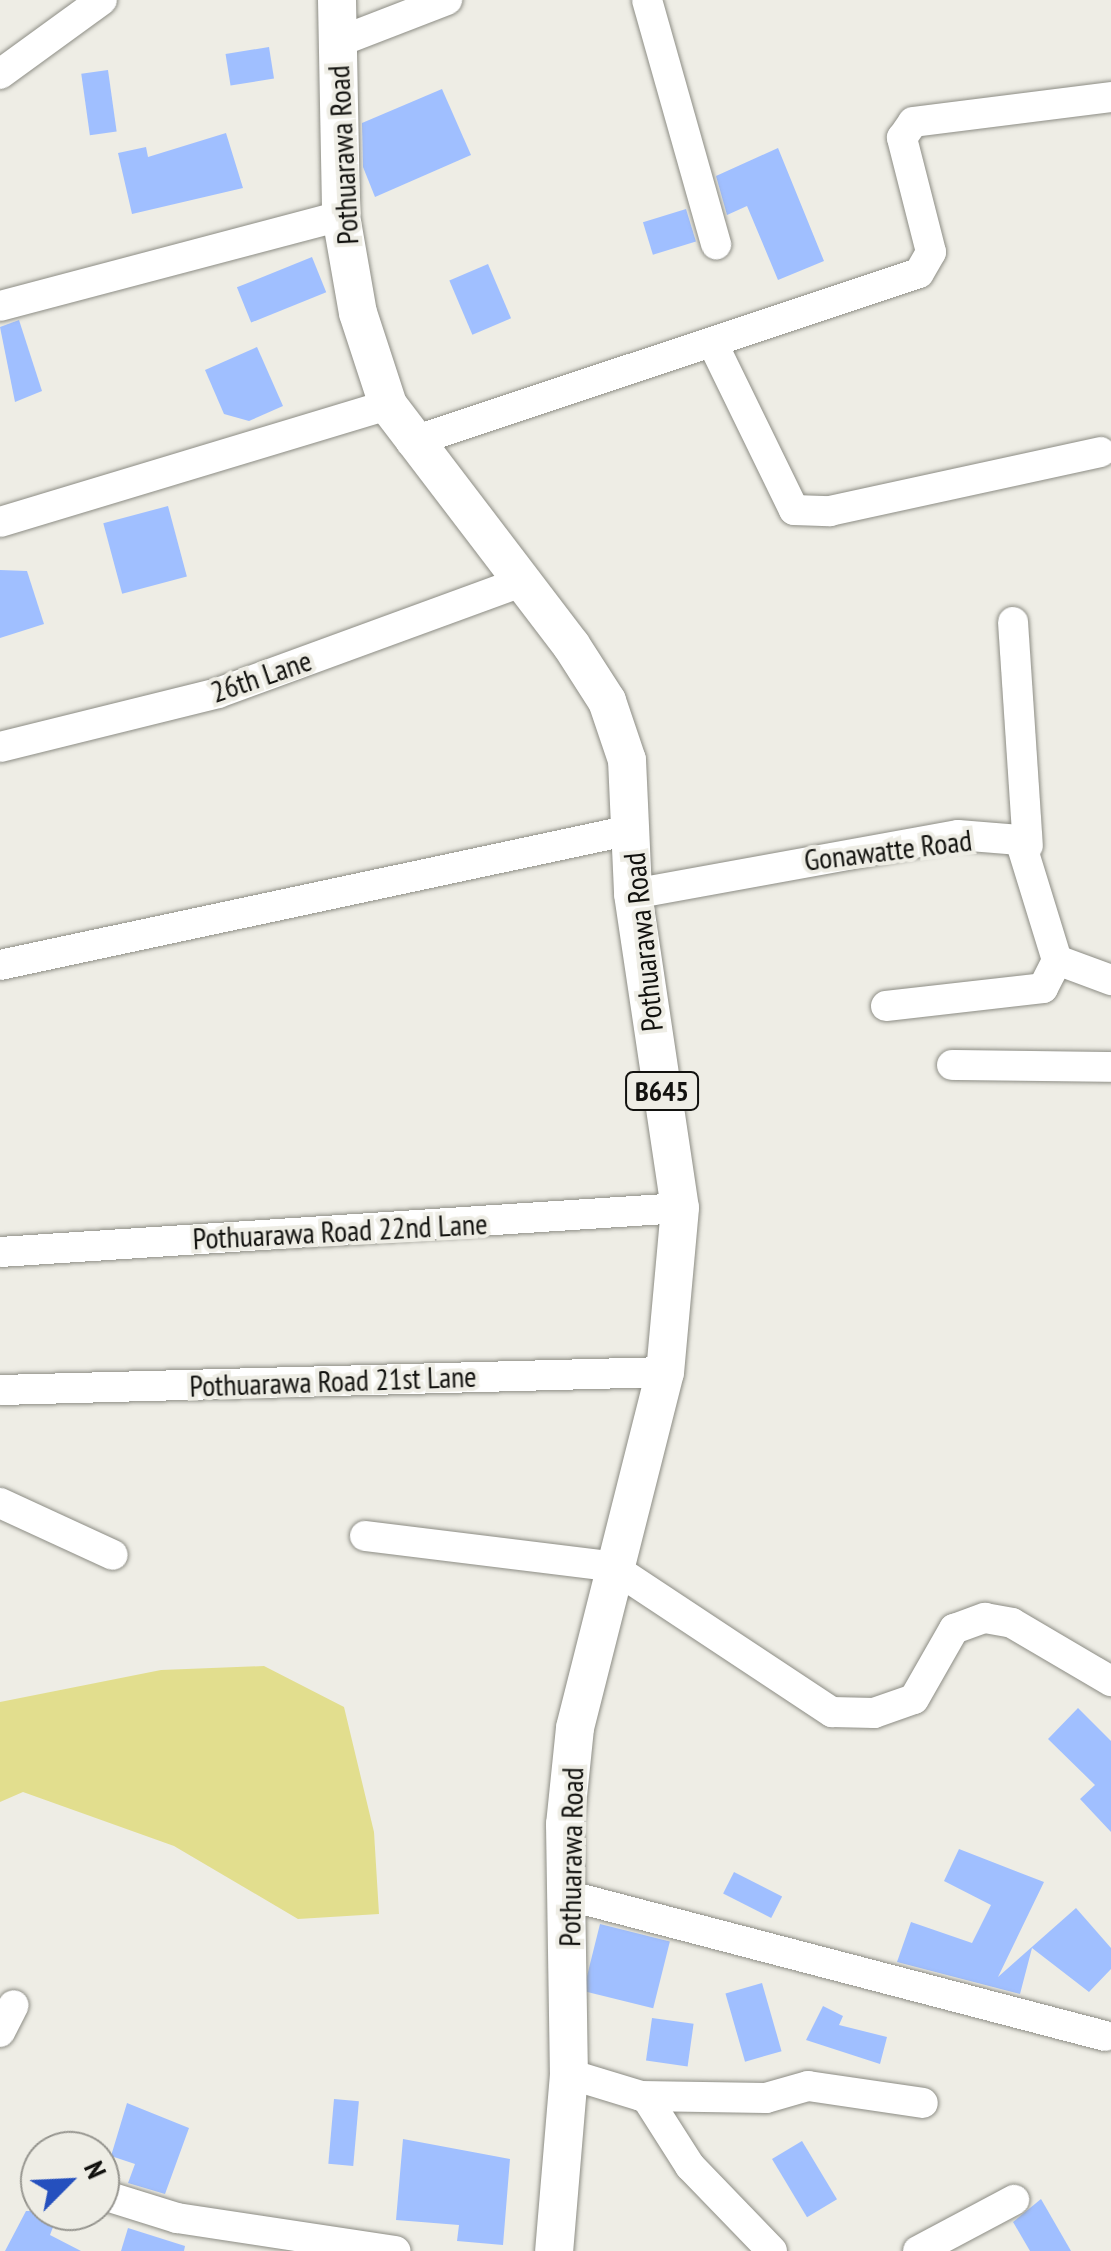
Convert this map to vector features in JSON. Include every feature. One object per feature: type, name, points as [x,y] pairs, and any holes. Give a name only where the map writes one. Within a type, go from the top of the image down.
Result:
[{"type":"main road","name":"Pothuarawa Road","points":[[338,0],[341,216],[388,405],[516,584],[607,701],[627,760],[634,894],[680,1208],[665,1372],[611,1566],[574,1728],[565,1824],[570,1896],[570,2074],[554,2251]]},
{"type":"street","points":[[0,74],[102,0]]},
{"type":"street","points":[[338,42],[448,0]]},
{"type":"street","points":[[647,0],[716,244]]},
{"type":"street","points":[[411,442],[714,346],[919,272],[931,252],[902,138],[913,122],[1111,97]]},
{"type":"street","points":[[0,306],[341,216]]},
{"type":"street","points":[[714,346],[794,510],[830,511],[1101,452]]},
{"type":"street","points":[[0,522],[388,405]]},
{"type":"street","name":"26th Lane","points":[[0,747],[218,692],[516,584]]},
{"type":"street","points":[[886,1006],[1043,988],[1056,960],[1028,844],[1013,622]]},
{"type":"street","points":[[0,965],[631,830]]},
{"type":"street","name":"Gonawatte Road","points":[[634,894],[958,834],[1028,844]]},
{"type":"street","points":[[1056,960],[1111,980]]},
{"type":"street","points":[[952,1065],[1111,1067]]},
{"type":"street","name":"Pothuarawa Road 22nd Lane","points":[[0,1252],[680,1208]]},
{"type":"street","name":"Pothuarawa Road 21st Lane","points":[[0,1390],[665,1372]]},
{"type":"street","points":[[0,1503],[113,1555]]},
{"type":"street","points":[[365,1536],[611,1566],[832,1712],[874,1713],[914,1699],[954,1629],[985,1618],[1012,1622],[1111,1682]]},
{"type":"street","points":[[570,1896],[1105,2036]]},
{"type":"street","points":[[570,2074],[646,2096],[766,2098],[808,2086],[922,2103]]},
{"type":"street","points":[[646,2096],[690,2166],[772,2251]]},
{"type":"street","points":[[120,2200],[177,2218],[396,2251]]},
{"type":"street","points":[[918,2251],[1014,2200]]},
{"type":"shaded area","points":[[264,1666],[344,1707],[374,1832],[379,1914],[298,1919],[174,1846],[23,1792],[0,1802],[0,1702],[161,1670]]},
{"type":"building","points":[[269,47],[274,79],[231,85],[226,54]]},
{"type":"building","points":[[108,70],[117,131],[90,135],[81,74]]},
{"type":"building","points":[[442,89],[471,155],[375,197],[363,167],[362,123]]},
{"type":"building","points":[[226,133],[243,188],[132,214],[118,153],[146,147],[148,157]]},
{"type":"building","points":[[778,148],[824,261],[778,280],[747,206],[727,215],[716,176]]},
{"type":"building","points":[[686,209],[696,242],[653,255],[643,222]]},
{"type":"building","points":[[312,257],[326,292],[251,323],[237,287]]},
{"type":"building","points":[[488,264],[511,318],[472,335],[449,280]]},
{"type":"building","points":[[19,320],[42,391],[15,402],[0,327]]},
{"type":"building","points":[[257,347],[283,406],[249,421],[224,414],[205,370]]},
{"type":"building","points":[[168,506],[187,577],[122,594],[103,523]]},
{"type":"building","points":[[0,570],[27,571],[44,624],[0,638]]},
{"type":"building","points":[[1078,1708],[1111,1741],[1111,1832],[1080,1799],[1095,1785],[1048,1739]]},
{"type":"building","points":[[959,1849],[1044,1882],[998,1977],[1076,1908],[1111,1948],[1111,1969],[1089,1992],[1032,1948],[1020,1994],[897,1962],[911,1922],[972,1943],[991,1905],[944,1881]]},
{"type":"building","points":[[734,1872],[782,1897],[771,1918],[723,1893]]},
{"type":"building","points":[[600,1924],[670,1941],[653,2008],[583,1991]]},
{"type":"building","points":[[762,1983],[782,2051],[745,2062],[725,1993]]},
{"type":"building","points":[[823,2006],[843,2016],[839,2025],[887,2037],[880,2064],[806,2040]]},
{"type":"building","points":[[652,2018],[694,2024],[688,2066],[646,2061]]},
{"type":"building","points":[[334,2099],[359,2101],[353,2166],[328,2164]]},
{"type":"building","points":[[127,2103],[189,2128],[165,2194],[128,2183],[135,2164],[120,2159],[119,2131]]},
{"type":"building","points":[[403,2139],[510,2159],[503,2245],[457,2241],[459,2225],[396,2220]]},
{"type":"building","points":[[802,2141],[837,2199],[807,2217],[772,2159]]},
{"type":"building","points":[[1041,2199],[1071,2251],[1030,2251],[1013,2222]]},
{"type":"building","points":[[20,2222],[20,2231],[52,2231],[50,2235],[81,2251],[5,2251]]},
{"type":"building","points":[[128,2228],[185,2246],[184,2251],[121,2251]]}]
